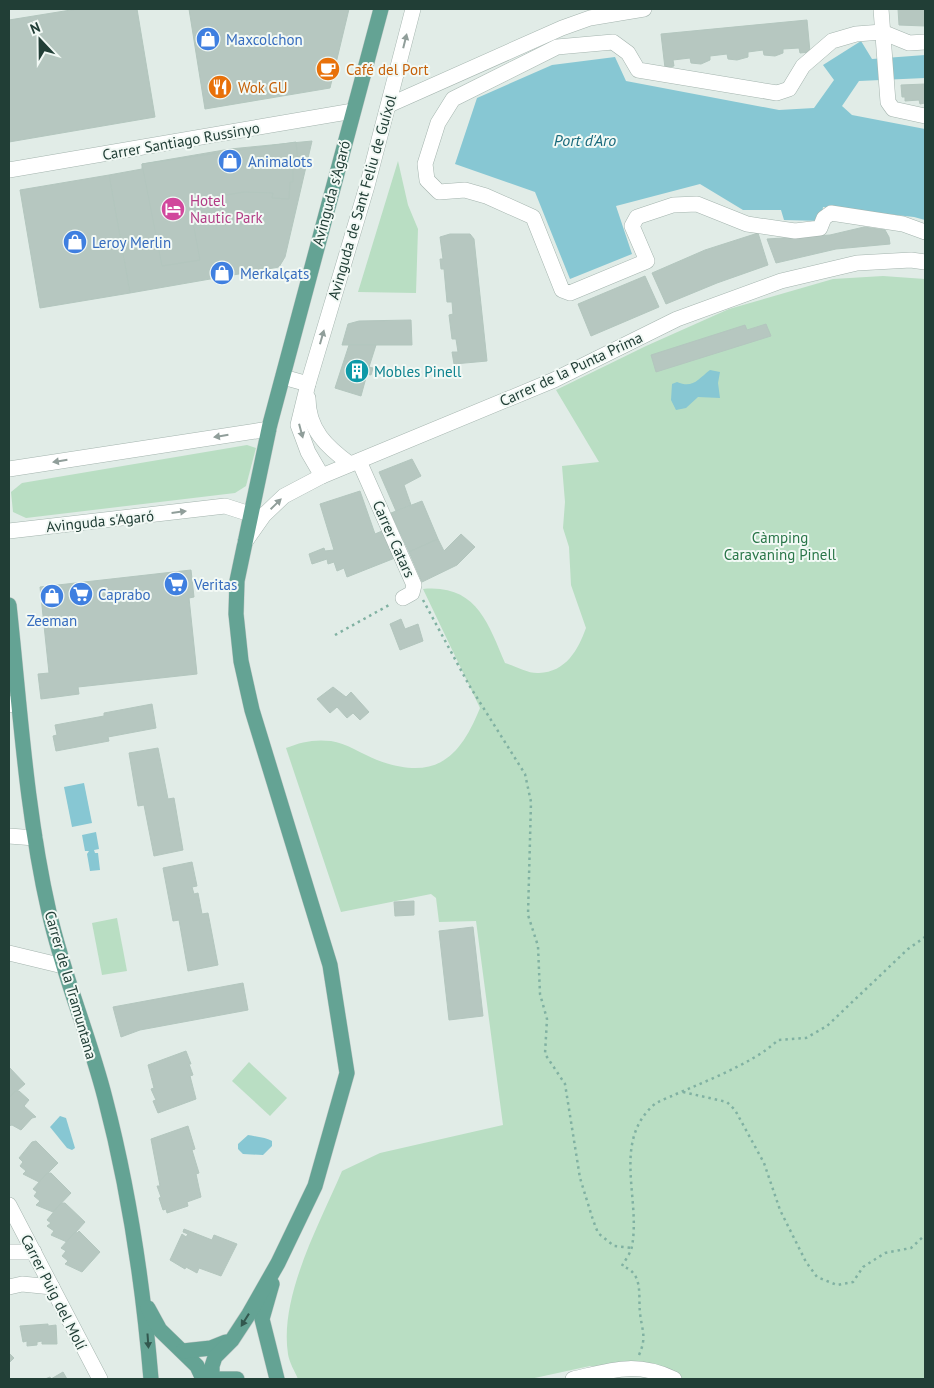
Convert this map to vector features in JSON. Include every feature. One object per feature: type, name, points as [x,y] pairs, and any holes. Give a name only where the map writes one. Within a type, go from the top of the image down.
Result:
[{"type":"main road","name":"Avinguda s'Agaró","points":[[278,1263],[315,1186],[347,1072],[330,965],[252,710],[241,661],[236,614],[237,581],[269,429],[353,111],[382,9]]},
{"type":"main road","name":"Carrer de la Tramuntana","points":[[9,605],[13,703],[48,911],[63,966],[104,1096],[123,1170],[145,1302],[151,1379]]},
{"type":"main road","points":[[237,1379],[211,1379],[215,1357],[232,1340],[278,1263]]},
{"type":"main road","points":[[277,1379],[262,1319],[278,1263]]},
{"type":"main road","name":"Carrer de la Tramuntana","points":[[145,1302],[160,1330],[197,1366],[203,1379]]},
{"type":"main road","points":[[183,1351],[211,1348],[232,1340]]},
{"type":"street","name":"Avinguda de Sant Feliu de Guíxol","points":[[322,476],[308,452],[298,425],[308,384],[350,245],[389,105],[413,9]]},
{"type":"street","points":[[389,105],[562,28],[616,10],[644,9]]},
{"type":"street","points":[[881,9],[888,102],[893,109],[925,116]]},
{"type":"street","points":[[925,42],[909,43],[882,32],[856,34],[832,42],[803,66],[789,89],[777,93],[638,70],[628,53],[613,42],[557,47],[453,99],[438,123],[425,164],[427,180],[440,192],[465,190],[486,196],[533,216],[562,290],[570,293],[647,261],[632,226],[637,217],[673,205],[697,204],[747,224],[795,231],[820,228],[824,218],[830,213],[902,224],[925,232]]},
{"type":"street","name":"Carrer Santiago Russinyo","points":[[9,170],[353,111]]},
{"type":"street","name":"Carrer de la Punta Prima","points":[[245,542],[264,515],[284,496],[322,476],[554,380],[677,320],[781,281],[857,264],[911,260],[925,262]]},
{"type":"street","points":[[283,377],[308,384]]},
{"type":"street","name":"Avinguda de Sant Feliu de Guíxol","points":[[308,384],[308,409],[315,431],[327,447],[355,463]]},
{"type":"street","points":[[9,469],[269,429]]},
{"type":"street","name":"Carrer Catars","points":[[355,463],[414,585],[412,593],[403,598]]},
{"type":"street","name":"Avinguda s'Agaró","points":[[9,531],[225,506],[250,514]]},
{"type":"street","points":[[9,836],[35,838]]},
{"type":"street","points":[[9,953],[63,966]]},
{"type":"street","name":"Carrer Puig del Molí","points":[[9,1204],[100,1379]]},
{"type":"street","points":[[9,1252],[34,1252]]},
{"type":"street","points":[[9,1287],[22,1284],[52,1286]]},
{"type":"street","points":[[573,1379],[624,1368],[652,1370],[674,1379]]},
{"type":"path","points":[[414,585],[469,685],[525,774],[529,784],[531,802],[528,915],[538,946],[540,994],[547,1019],[545,1054],[565,1084],[580,1178],[598,1233],[614,1246],[632,1248]]},
{"type":"path","name":"Carrer Catars","points":[[335,635],[403,598]]},
{"type":"path","points":[[635,1369],[645,1342],[640,1312],[640,1290],[636,1276],[628,1268],[622,1266],[632,1248],[634,1230],[630,1178],[632,1144],[644,1113],[656,1103],[747,1061],[778,1040],[806,1038],[827,1026],[908,949],[925,937]]},
{"type":"path","points":[[681,1091],[727,1102],[735,1110],[764,1163],[780,1210],[791,1235],[817,1277],[837,1285],[853,1282],[863,1267],[885,1253],[911,1248],[925,1235]]},
{"type":"green space","points":[[398,161],[408,205],[418,229],[416,293],[358,292]]},
{"type":"green space","name":"Càmping Caravaning Pinell","points":[[883,276],[925,279],[925,1379],[673,1379],[661,1370],[590,1366],[530,1379],[298,1379],[288,1354],[287,1332],[295,1284],[303,1260],[342,1171],[380,1153],[503,1125],[476,921],[439,922],[436,898],[431,894],[341,912],[286,748],[319,740],[331,741],[348,746],[377,760],[397,766],[414,768],[429,766],[442,761],[453,753],[472,726],[480,708],[423,589],[441,589],[456,593],[478,609],[486,621],[505,663],[531,672],[548,672],[564,664],[575,652],[586,628],[571,585],[569,547],[563,528],[565,502],[562,466],[599,462],[556,390],[646,346],[729,309],[833,279]]},
{"type":"green space","points":[[247,445],[256,448],[246,486],[235,493],[26,518],[13,512],[11,492],[22,483]]},
{"type":"green space","points":[[117,918],[127,971],[102,975],[92,923]]},
{"type":"green space","points":[[249,1062],[287,1098],[270,1116],[232,1081]]},
{"type":"water","name":"Port d'Aro","points":[[861,41],[872,59],[925,55],[925,78],[859,81],[842,106],[852,115],[925,129],[925,220],[914,217],[823,207],[821,221],[784,220],[781,210],[743,210],[700,184],[616,206],[632,254],[570,279],[535,192],[455,164],[477,98],[552,65],[615,57],[626,81],[779,110],[814,108],[834,80],[823,65]]},
{"type":"water","points":[[710,370],[720,372],[718,383],[720,398],[698,397],[686,408],[676,410],[671,400],[672,384],[677,382],[691,384],[699,380]]},
{"type":"water","points":[[84,783],[92,823],[72,827],[64,787]]},
{"type":"water","points":[[96,832],[99,849],[94,850],[95,853],[98,853],[100,870],[90,871],[87,854],[89,851],[85,851],[82,835]]},
{"type":"water","points":[[60,1116],[66,1118],[75,1148],[72,1150],[67,1148],[50,1127]]},
{"type":"water","points":[[248,1135],[270,1140],[272,1141],[272,1146],[263,1155],[243,1154],[238,1149],[238,1144]]},
{"type":"building","points":[[77,9],[137,9],[155,117],[9,142],[9,20]]},
{"type":"building","points":[[189,9],[349,9],[330,88],[205,109]]},
{"type":"building","points":[[898,9],[925,9],[925,26],[899,25]]},
{"type":"building","points":[[807,20],[810,52],[800,53],[799,48],[783,49],[783,53],[775,56],[764,55],[763,50],[748,52],[748,57],[737,60],[728,59],[727,54],[710,56],[710,60],[701,64],[691,63],[690,58],[673,60],[674,66],[665,68],[661,34]]},
{"type":"building","points":[[925,84],[925,103],[920,104],[919,100],[905,101],[905,97],[902,97],[901,85]]},
{"type":"building","points":[[312,141],[285,257],[279,267],[130,293],[109,175],[142,169],[142,164],[230,149]]},
{"type":"building","points":[[296,142],[298,161],[293,161],[293,182],[290,182],[289,199],[272,198],[273,193],[244,192],[189,201],[200,260],[162,266],[142,164]]},
{"type":"building","name":"Leroy Merlin","points":[[109,175],[130,293],[40,308],[20,190]]},
{"type":"building","points":[[864,227],[885,230],[890,244],[836,249],[776,263],[767,239],[830,235]]},
{"type":"building","points":[[758,233],[768,265],[666,304],[652,273],[705,250]]},
{"type":"building","points":[[450,234],[470,234],[474,239],[487,361],[454,364],[452,352],[458,352],[456,339],[452,339],[449,315],[453,314],[452,302],[447,302],[444,269],[441,269],[440,259],[443,259],[440,237]]},
{"type":"building","points":[[645,276],[659,307],[591,336],[578,304]]},
{"type":"building","points":[[411,320],[412,345],[342,345],[348,324],[359,321]]},
{"type":"building","points":[[766,324],[771,336],[656,372],[651,355],[745,325],[747,330]]},
{"type":"building","name":"Mobles Pinell","points":[[349,345],[376,345],[369,367],[373,368],[371,375],[367,374],[361,396],[335,388]]},
{"type":"building","points":[[412,459],[421,476],[404,485],[411,505],[396,511],[379,472]]},
{"type":"building","points":[[360,491],[375,534],[382,531],[395,558],[347,577],[344,568],[337,571],[334,562],[328,564],[327,559],[312,564],[309,554],[324,548],[325,551],[334,550],[320,504]]},
{"type":"building","points":[[422,501],[438,539],[409,552],[391,513]]},
{"type":"building","points":[[461,534],[475,547],[457,565],[422,582],[409,552],[438,539],[444,551]]},
{"type":"building","points":[[191,570],[194,597],[189,598],[197,674],[78,687],[79,694],[41,699],[38,674],[49,673],[40,587]]},
{"type":"building","points":[[401,619],[405,629],[418,624],[423,641],[400,650],[390,624]]},
{"type":"building","points":[[333,687],[346,697],[351,692],[369,712],[360,720],[353,713],[347,718],[337,707],[330,713],[317,699]]},
{"type":"building","points":[[152,704],[156,728],[108,737],[109,741],[56,751],[53,736],[57,735],[55,725],[104,716],[104,713]]},
{"type":"building","points":[[158,748],[168,799],[174,798],[183,850],[154,856],[144,805],[138,806],[129,753]]},
{"type":"building","points":[[192,862],[197,886],[192,887],[194,894],[198,893],[202,914],[208,913],[218,965],[188,971],[179,920],[173,921],[163,868]]},
{"type":"building","points":[[414,901],[414,915],[395,916],[394,902]]},
{"type":"building","points":[[473,927],[483,1016],[449,1020],[439,931]]},
{"type":"building","points":[[243,983],[248,1010],[140,1030],[121,1037],[113,1007]]},
{"type":"building","points":[[186,1051],[191,1064],[189,1064],[193,1075],[190,1076],[196,1099],[158,1113],[153,1101],[156,1100],[151,1089],[154,1088],[148,1065]]},
{"type":"building","points":[[9,1067],[25,1084],[9,1098]]},
{"type":"building","points":[[15,1091],[19,1091],[29,1100],[24,1106],[36,1117],[32,1118],[21,1130],[12,1125],[9,1126],[9,1098]]},
{"type":"building","points":[[188,1126],[195,1149],[192,1150],[199,1173],[196,1174],[201,1197],[187,1202],[188,1206],[167,1213],[166,1209],[163,1210],[159,1198],[161,1197],[157,1186],[160,1186],[151,1139]]},
{"type":"building","points":[[36,1141],[58,1163],[39,1182],[23,1174],[26,1171],[20,1166],[23,1162],[19,1158],[32,1142]]},
{"type":"building","points":[[47,1173],[51,1173],[71,1193],[53,1212],[36,1205],[40,1201],[34,1196],[37,1192],[33,1189]]},
{"type":"building","points":[[61,1203],[65,1203],[85,1222],[67,1242],[51,1235],[54,1231],[47,1226],[51,1223],[47,1220]]},
{"type":"building","points":[[184,1229],[212,1240],[214,1235],[237,1244],[221,1276],[199,1268],[197,1273],[186,1267],[185,1269],[170,1260],[182,1234],[186,1237],[188,1234],[183,1232]]},
{"type":"building","points":[[79,1231],[100,1252],[82,1272],[65,1264],[68,1261],[62,1256],[66,1251],[61,1248],[75,1232]]},
{"type":"building","points":[[48,1324],[48,1326],[56,1325],[57,1344],[42,1344],[42,1341],[37,1342],[37,1345],[27,1346],[27,1341],[23,1342],[20,1326]]},
{"type":"building","points":[[9,1353],[14,1358],[9,1363]]},
{"type":"building","points":[[63,1372],[67,1379],[51,1379]]},
{"type":"place","name":"Maxcolchon","points":[[208,39]]},
{"type":"place","name":"Café del Port","points":[[328,69]]},
{"type":"place","name":"Wok GU","points":[[220,87]]},
{"type":"place","name":"Animalots","points":[[230,161]]},
{"type":"place","name":"Hotel Nautic Park","points":[[173,209]]},
{"type":"place","name":"Leroy Merlin","points":[[75,242]]},
{"type":"place","name":"Merkalçats","points":[[222,273]]},
{"type":"place","name":"Mobles Pinell","points":[[357,371]]},
{"type":"place","name":"Veritas","points":[[176,584]]},
{"type":"place","name":"Caprabo","points":[[81,594]]},
{"type":"place","name":"Zeeman","points":[[52,596]]}]
